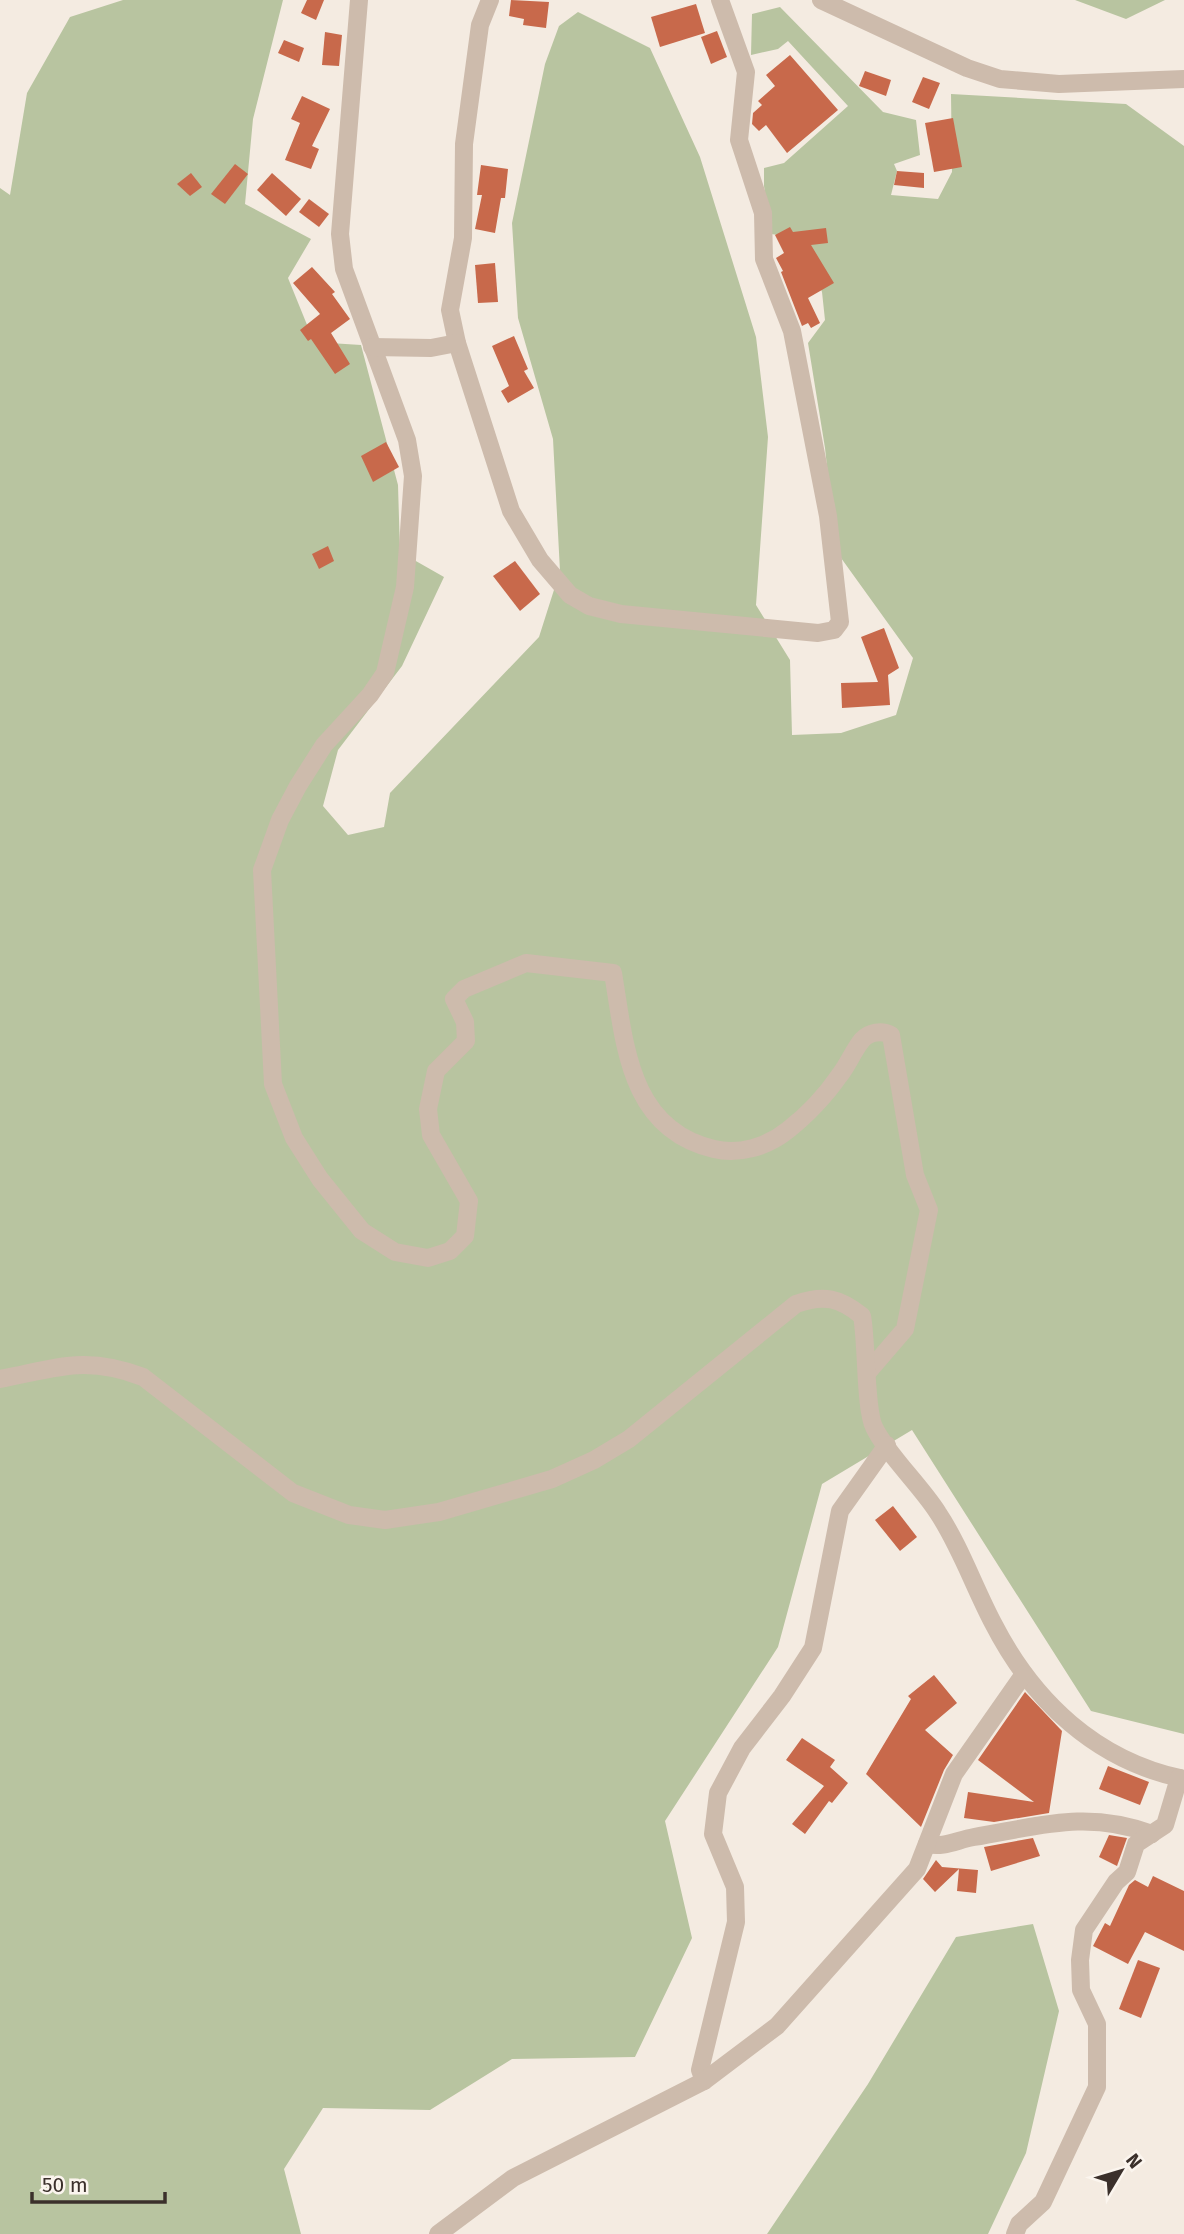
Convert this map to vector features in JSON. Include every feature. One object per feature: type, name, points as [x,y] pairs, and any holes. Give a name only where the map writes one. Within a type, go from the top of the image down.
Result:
[{"type":"street","points":[[359,0],[340,234],[344,270],[407,440],[413,476],[405,587],[386,673],[370,695],[324,745],[304,776],[280,820],[262,870],[273,1084],[294,1138],[320,1179],[362,1231],[395,1252],[428,1258],[450,1251],[465,1236],[469,1200],[431,1135],[428,1110],[436,1071],[466,1041],[465,1022],[454,999],[464,989],[526,963],[613,973],[626,1053],[641,1096],[658,1118],[680,1136],[699,1145],[732,1153],[765,1144],[788,1131],[839,1077],[863,1038],[886,1032],[891,1035],[915,1175],[929,1210],[905,1329],[867,1372]]},
{"type":"street","points":[[490,0],[480,25],[464,144],[463,238],[450,310],[457,343],[511,511],[540,560],[570,596],[589,606],[621,614],[818,633],[834,630],[839,622],[828,516],[792,331],[764,258],[762,213],[739,140],[746,72],[720,0]]},
{"type":"street","points":[[821,0],[967,68],[1000,79],[1059,84],[1184,79]]},
{"type":"street","points":[[372,347],[431,348],[457,343]]},
{"type":"street","points":[[0,1379],[84,1362],[116,1366],[143,1377],[293,1493],[349,1515],[385,1520],[439,1512],[552,1479],[594,1460],[629,1439],[796,1304],[817,1297],[843,1300],[862,1316],[873,1427],[939,1513],[995,1626],[1024,1674],[1054,1711],[1093,1743],[1134,1763],[1182,1778],[1165,1825],[1136,1844],[1126,1872],[1116,1882],[1084,1930],[1080,1960],[1081,1990],[1097,2024],[1097,2087],[1043,2202],[1019,2224],[1015,2234]]},
{"type":"street","points":[[704,2081],[700,2070],[736,1922],[735,1887],[713,1834],[718,1793],[742,1748],[782,1696],[813,1647],[840,1511],[887,1445]]},
{"type":"street","points":[[438,2234],[513,2178],[704,2081],[777,2026],[902,1889],[917,1869],[954,1774],[1024,1674]]},
{"type":"street","points":[[927,1844],[941,1847],[961,1840],[1081,1819],[1127,1825],[1152,1835]]},
{"type":"green space","points":[[123,0],[283,0],[253,119],[245,204],[311,239],[288,278],[314,342],[361,345],[398,485],[400,552],[444,577],[402,666],[338,750],[323,806],[348,835],[384,827],[390,793],[539,637],[560,571],[553,439],[518,318],[512,223],[545,64],[559,26],[578,12],[650,48],[700,157],[756,337],[768,437],[756,605],[790,660],[792,735],[841,733],[896,715],[913,658],[836,551],[825,448],[808,343],[825,320],[822,292],[800,238],[771,234],[764,186],[764,168],[784,163],[848,106],[788,41],[778,49],[751,55],[752,14],[780,7],[883,112],[916,120],[920,155],[894,164],[897,171],[891,195],[938,199],[952,172],[951,94],[1126,104],[1184,146],[1184,1734],[1091,1711],[912,1430],[822,1484],[778,1647],[665,1821],[692,1938],[635,2057],[512,2059],[430,2110],[323,2108],[284,2169],[301,2234],[0,2234],[0,188],[10,195],[27,93],[70,17]]},
{"type":"green space","points":[[1075,0],[1165,0],[1126,19]]},
{"type":"green space","points":[[1033,1924],[1059,2011],[1026,2153],[988,2234],[767,2234],[868,2084],[956,1937]]},
{"type":"building","points":[[307,0],[324,0],[316,20],[301,13]]},
{"type":"building","points":[[511,0],[549,2],[546,28],[523,25],[524,19],[509,16]]},
{"type":"building","points":[[696,4],[705,33],[660,47],[651,17]]},
{"type":"building","points":[[717,31],[727,57],[711,64],[701,37]]},
{"type":"building","points":[[325,32],[342,35],[339,66],[322,65]]},
{"type":"building","points":[[284,40],[304,48],[299,62],[278,53]]},
{"type":"building","points":[[790,55],[838,110],[787,153],[766,125],[759,131],[752,124],[753,113],[762,105],[758,101],[775,86],[766,75]]},
{"type":"building","points":[[865,71],[891,80],[886,96],[859,86]]},
{"type":"building","points":[[923,77],[940,83],[929,109],[912,102]]},
{"type":"building","points":[[302,96],[330,109],[312,146],[319,149],[311,169],[285,160],[300,123],[291,119]]},
{"type":"building","points":[[953,118],[962,167],[934,172],[925,123]]},
{"type":"building","points":[[235,164],[248,174],[225,204],[211,194]]},
{"type":"building","points":[[481,165],[508,169],[505,198],[501,198],[495,233],[475,229],[482,195],[477,195]]},
{"type":"building","points":[[897,171],[924,173],[924,188],[894,185]]},
{"type":"building","points":[[191,173],[202,187],[190,196],[177,184]]},
{"type":"building","points":[[272,173],[301,199],[286,216],[257,190]]},
{"type":"building","points":[[309,199],[329,214],[319,227],[299,212]]},
{"type":"building","points":[[790,227],[793,232],[826,228],[828,243],[811,245],[834,283],[808,298],[820,323],[811,328],[808,323],[802,326],[776,258],[784,253],[775,235]]},
{"type":"building","points":[[495,263],[498,302],[478,303],[475,265]]},
{"type":"building","points":[[312,267],[335,292],[332,294],[350,319],[331,333],[350,364],[335,374],[311,339],[308,341],[300,330],[320,314],[293,283]]},
{"type":"building","points":[[514,336],[528,369],[524,371],[534,388],[508,403],[501,391],[509,386],[492,346]]},
{"type":"building","points":[[386,442],[399,467],[373,482],[361,456]]},
{"type":"building","points":[[328,546],[334,561],[319,569],[312,554]]},
{"type":"building","points":[[515,561],[540,594],[520,611],[493,576]]},
{"type":"building","points":[[884,628],[899,668],[888,675],[890,705],[842,708],[841,683],[878,682],[861,637]]},
{"type":"building","points":[[893,1506],[917,1537],[900,1551],[875,1520]]},
{"type":"building","points":[[934,1675],[957,1703],[925,1730],[953,1755],[944,1770],[921,1827],[866,1774],[911,1699],[908,1696]]},
{"type":"building","points":[[1025,1692],[1062,1731],[1049,1813],[994,1822],[964,1818],[968,1792],[1034,1802],[978,1760]]},
{"type":"building","points":[[802,1738],[835,1760],[830,1767],[848,1783],[832,1803],[829,1801],[805,1834],[792,1824],[824,1786],[786,1760]]},
{"type":"building","points":[[1108,1766],[1149,1782],[1140,1805],[1099,1789]]},
{"type":"building","points":[[1109,1835],[1127,1838],[1117,1866],[1099,1857]]},
{"type":"building","points":[[1033,1838],[1040,1856],[991,1871],[984,1847]]},
{"type":"building","points":[[936,1860],[942,1867],[978,1870],[976,1893],[957,1891],[959,1869],[935,1892],[923,1879]]},
{"type":"building","points":[[1153,1876],[1184,1891],[1184,1951],[1145,1932],[1128,1964],[1093,1946],[1105,1923],[1110,1926],[1129,1885],[1135,1880],[1148,1887]]},
{"type":"building","points":[[1138,1960],[1160,1968],[1141,2018],[1119,2009]]}]
